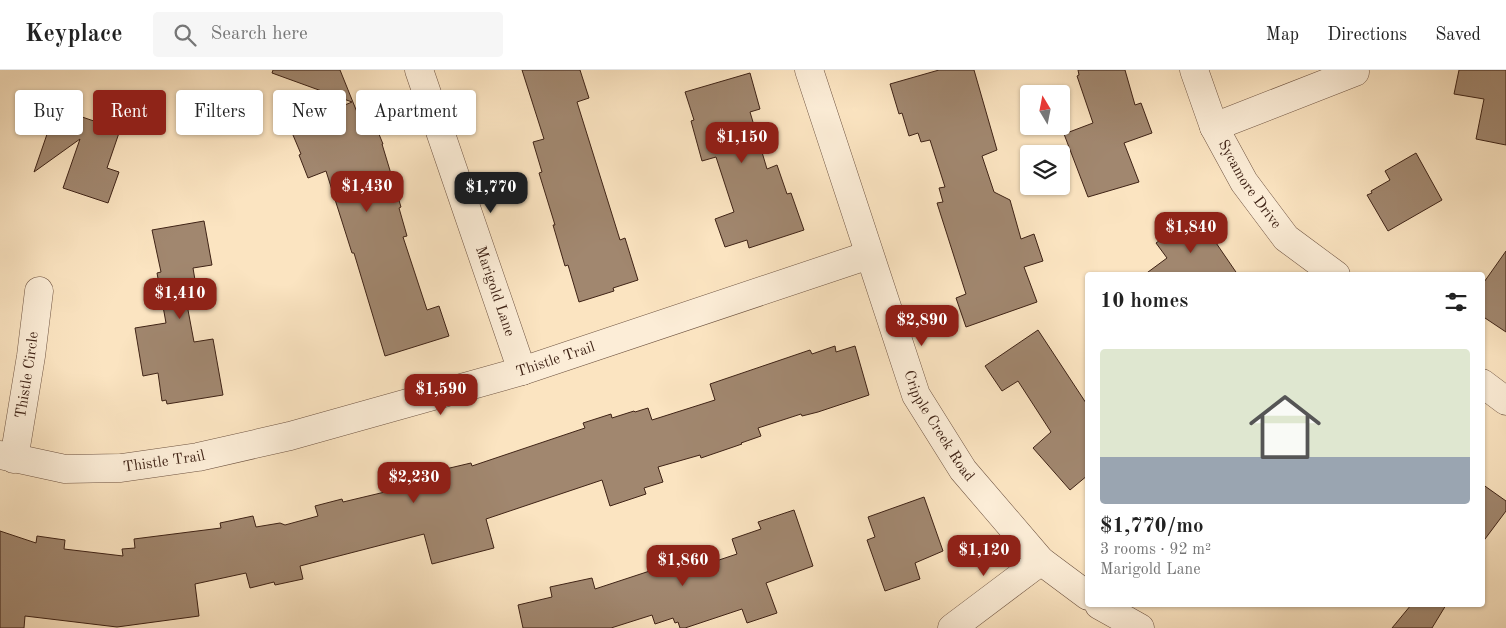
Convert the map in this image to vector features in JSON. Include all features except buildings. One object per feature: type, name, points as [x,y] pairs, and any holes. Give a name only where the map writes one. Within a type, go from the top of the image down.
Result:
[{"type":"street","name":"Marigold Lane","points":[[419,70],[522,371]]},
{"type":"street","name":"Cripple Creek Road","points":[[809,70],[916,395],[962,470],[1041,561],[1085,594]]},
{"type":"street","name":"Sycamore Drive","points":[[1194,70],[1214,127],[1244,182],[1286,238],[1332,272]]},
{"type":"street","points":[[1214,127],[1355,72]]},
{"type":"street","name":"Thistle Trail","points":[[7,457],[64,469],[121,468],[198,457],[290,436],[522,371],[870,255]]},
{"type":"street","name":"Thistle Circle","points":[[7,457],[31,356],[39,291]]},
{"type":"street","points":[[1485,385],[1506,400]]},
{"type":"street","points":[[952,628],[1041,561]]},
{"type":"street","points":[[1103,607],[1140,628]]}]
